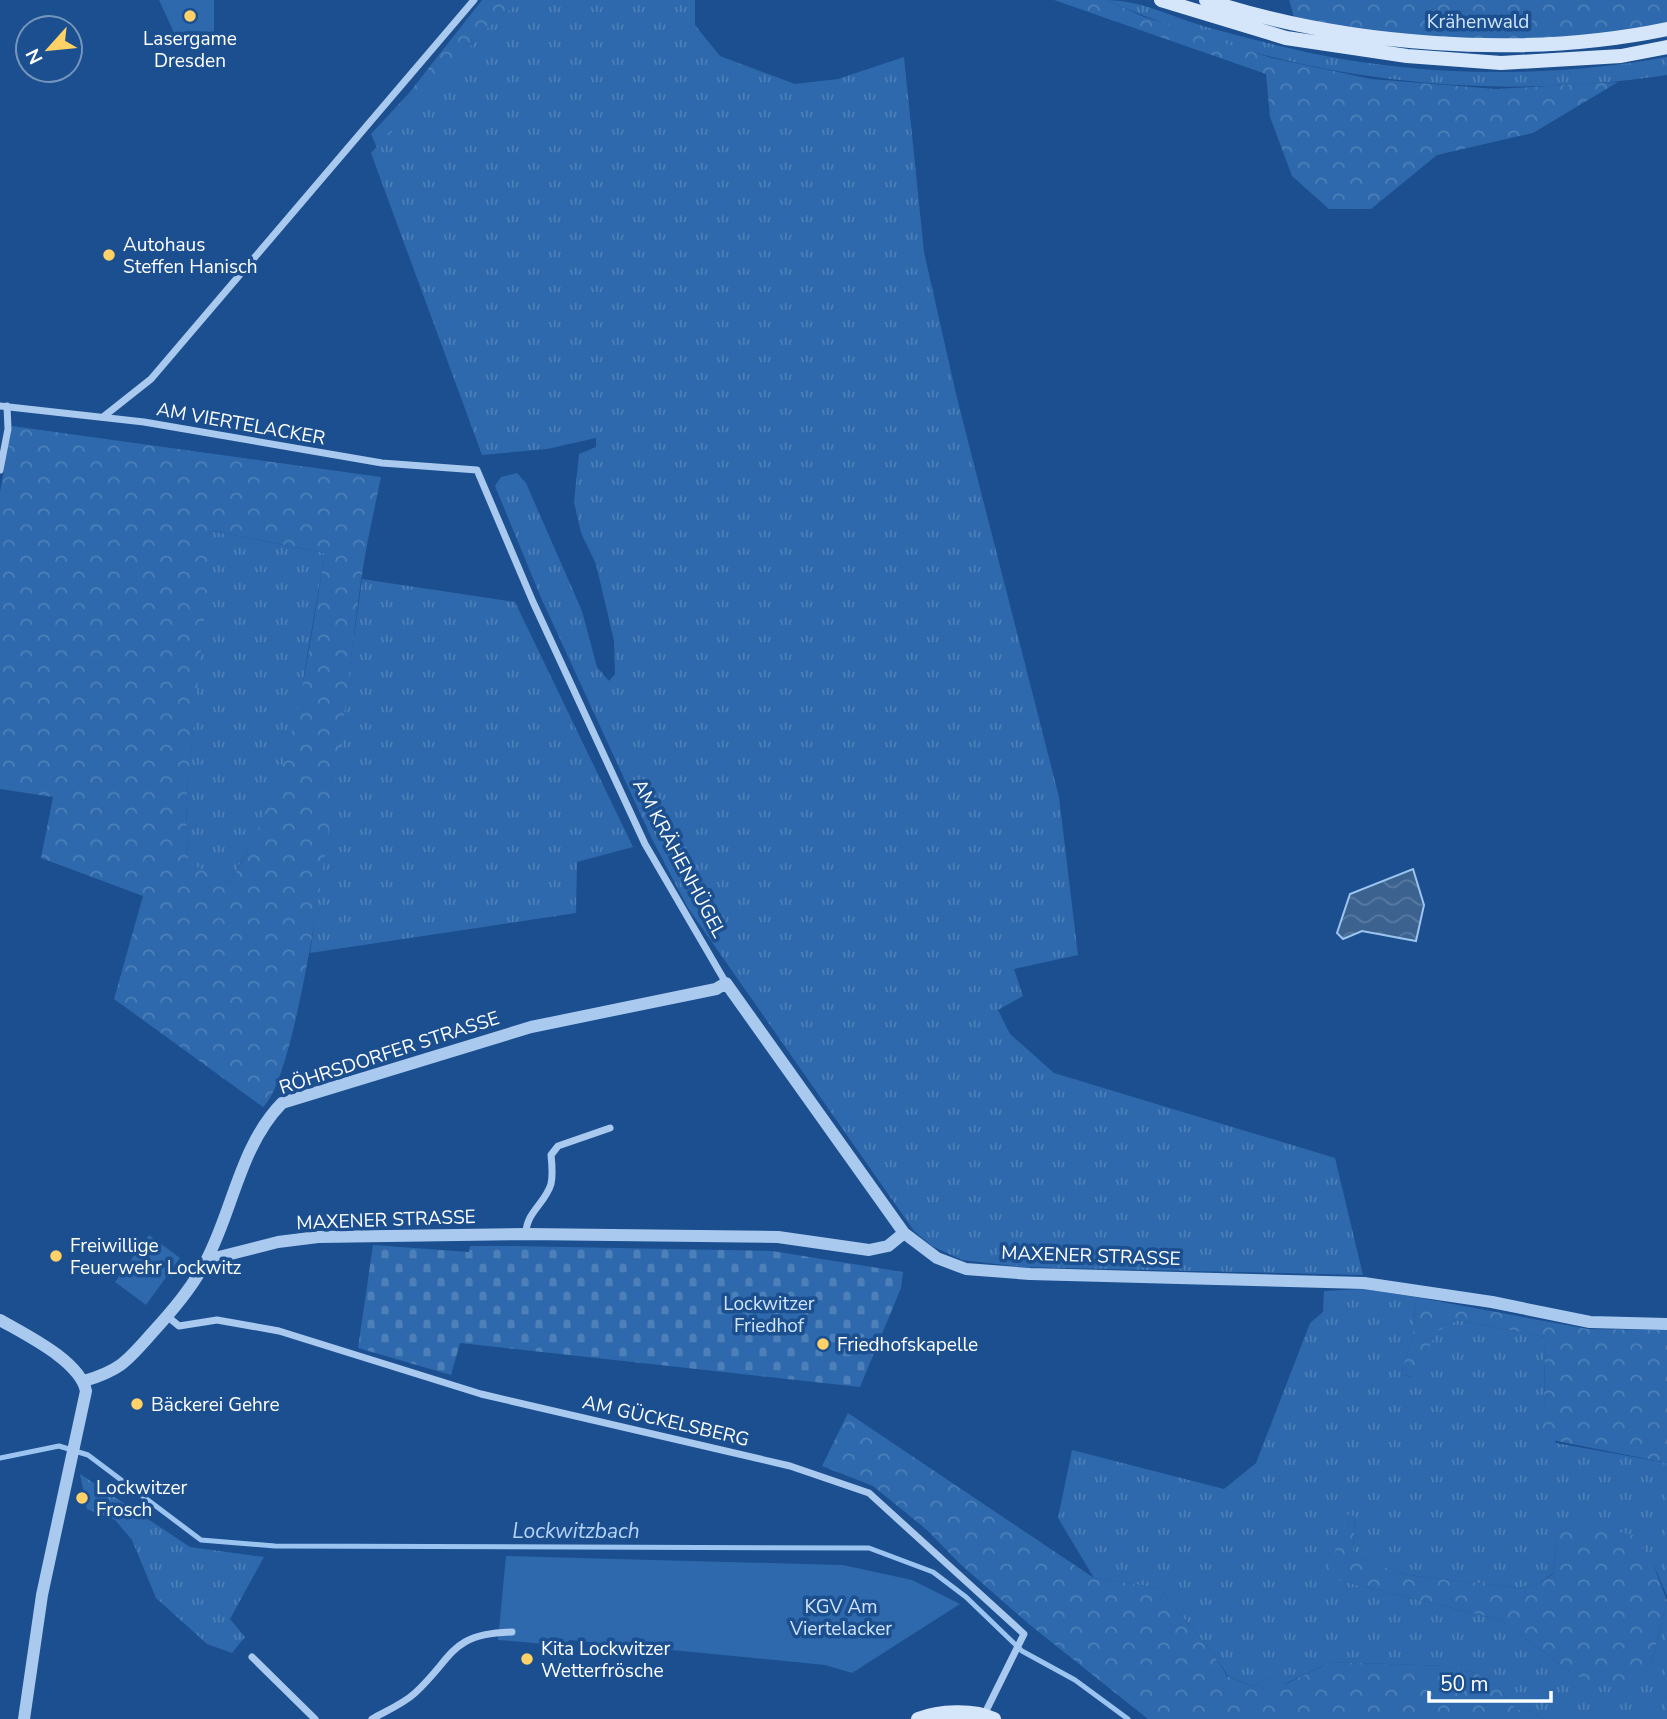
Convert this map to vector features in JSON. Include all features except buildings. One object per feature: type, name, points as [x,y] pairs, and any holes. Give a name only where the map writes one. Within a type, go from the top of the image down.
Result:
[{"type":"main road","points":[[1161,0],[1286,38],[1407,56],[1501,63],[1621,56],[1667,47]]},
{"type":"main road","points":[[1206,0],[1245,13],[1345,34],[1457,45],[1619,40],[1667,29]]},
{"type":"main road","points":[[918,1719],[952,1713],[989,1717]]},
{"type":"street","points":[[103,417],[151,379],[474,0]]},
{"type":"street","points":[[0,470],[8,429],[4,406]]},
{"type":"street","name":"AM VIERTELACKER","points":[[4,406],[103,417],[382,463],[477,470]]},
{"type":"street","name":"AM KRÄHENHÜGEL","points":[[477,470],[533,602],[645,844],[726,983],[904,1233]]},
{"type":"street","name":"RÖHRSDORFER STRASSE","points":[[84,1381],[121,1368],[188,1292],[207,1260],[236,1182],[268,1118],[282,1103],[531,1027],[716,989],[726,983]]},
{"type":"street","points":[[526,1234],[526,1223],[532,1210],[551,1183],[551,1155],[558,1146],[610,1128]]},
{"type":"street","name":"MAXENER STRASSE","points":[[207,1260],[278,1242],[318,1237],[526,1234],[778,1237],[869,1250],[888,1246],[904,1233],[937,1258],[965,1269],[1030,1274],[1364,1283],[1492,1302],[1590,1322],[1667,1324]]},
{"type":"street","name":"AM GÜCKELSBERG","points":[[167,1316],[179,1326],[216,1320],[279,1331],[428,1379],[790,1466],[869,1493],[1024,1634],[1008,1666],[989,1717]]},
{"type":"street","points":[[1,1323],[72,1366],[84,1381],[85,1402],[42,1595],[24,1719]]},
{"type":"street","points":[[372,1719],[413,1695],[466,1639],[486,1633],[512,1632]]},
{"type":"street","points":[[252,1657],[315,1719]]},
{"type":"green space","name":"Lasergame Dresden","points":[[159,0],[214,0],[214,32],[188,31],[175,35]]},
{"type":"green space","points":[[482,0],[521,0],[487,28],[377,148],[371,134],[409,93]]},
{"type":"green space","points":[[521,0],[695,0],[695,25],[720,56],[795,84],[838,79],[904,57],[924,252],[957,398],[1059,797],[1078,955],[1014,969],[1023,996],[998,1010],[1010,1034],[1054,1073],[1335,1158],[1363,1275],[1022,1267],[962,1260],[932,1246],[914,1231],[688,908],[652,839],[542,600],[495,486],[501,477],[517,473],[526,483],[582,611],[597,667],[609,681],[615,674],[614,641],[596,564],[581,533],[574,502],[579,454],[596,447],[596,438],[547,449],[482,455],[371,153],[487,28]]},
{"type":"green space","points":[[1054,0],[1106,0],[1144,17],[1272,58],[1371,79],[1496,89],[1618,82],[1533,133],[1437,155],[1371,209],[1329,209],[1292,176],[1270,117],[1266,74]]},
{"type":"green space","points":[[1106,0],[1143,6],[1203,26],[1280,46],[1375,64],[1473,72],[1522,72],[1667,57],[1667,75],[1523,87],[1452,85],[1381,78],[1311,66],[1242,49],[1174,27]]},
{"type":"green space","name":"Krähenwald","points":[[1289,0],[1667,0],[1667,26],[1546,40],[1413,38],[1295,20]]},
{"type":"green space","points":[[12,426],[381,477],[361,581],[337,773],[311,945],[296,1020],[280,1076],[263,1107],[114,999],[143,896],[41,858],[53,797],[0,789],[0,492]],"holes":[[[213,531],[325,553],[303,682],[283,764],[269,805],[229,883],[188,862],[186,803]]]},
{"type":"green space","points":[[212,531],[325,553],[295,727],[264,822],[229,883],[188,863],[186,803]]},
{"type":"green space","points":[[362,579],[515,602],[633,847],[577,862],[576,913],[310,953]]},
{"type":"green space","points":[[149,1235],[180,1258],[146,1305],[115,1282]]},
{"type":"green space","name":"Lockwitzer Friedhof","points":[[373,1245],[469,1252],[470,1246],[772,1251],[903,1272],[901,1288],[860,1387],[460,1343],[451,1375],[358,1348]]},
{"type":"green space","points":[[1363,1289],[1415,1297],[1414,1330],[1401,1374],[1411,1377],[1438,1330],[1457,1320],[1545,1337],[1544,1412],[1556,1443],[1667,1463],[1667,1596],[1653,1563],[1557,1538],[1553,1573],[1541,1582],[1519,1588],[1408,1575],[1362,1559],[1353,1551],[1355,1516],[1338,1580],[1501,1620],[1576,1676],[1651,1666],[1667,1601],[1667,1719],[1544,1719],[1532,1712],[1516,1709],[1497,1686],[1476,1673],[1446,1666],[1330,1662],[1285,1684],[1269,1678],[1253,1687],[1228,1676],[1159,1588],[1094,1578],[1058,1518],[1072,1450],[1224,1489],[1256,1463],[1310,1323],[1323,1312],[1324,1291]]},
{"type":"green space","points":[[1415,1297],[1588,1329],[1667,1330],[1667,1463],[1537,1437],[1544,1412],[1545,1337],[1457,1320],[1438,1331],[1412,1377],[1401,1374],[1414,1330]]},
{"type":"green space","points":[[848,1413],[1094,1578],[1159,1588],[1214,1655],[1227,1676],[1253,1687],[1269,1678],[1286,1684],[1330,1662],[1446,1666],[1476,1673],[1497,1686],[1516,1709],[1532,1712],[1544,1719],[1148,1719],[1030,1625],[959,1563],[927,1530],[873,1486],[822,1466]]},
{"type":"green space","points":[[80,1474],[190,1547],[264,1557],[230,1619],[245,1637],[232,1653],[207,1644],[156,1598],[132,1540],[115,1520],[87,1509]]},
{"type":"green space","points":[[1347,1514],[1355,1516],[1353,1550],[1362,1559],[1408,1575],[1519,1588],[1541,1582],[1553,1574],[1557,1538],[1573,1522],[1633,1535],[1653,1563],[1667,1601],[1651,1666],[1626,1691],[1576,1676],[1501,1620],[1338,1580],[1328,1573]]},
{"type":"green space","name":"KGV Am Viertelacker","points":[[506,1556],[843,1565],[912,1580],[960,1604],[852,1673],[825,1665],[569,1640],[567,1646],[498,1640]]},
{"type":"water","points":[[1413,869],[1424,905],[1416,941],[1362,931],[1343,939],[1337,933],[1350,894]]},
{"type":"waterway","name":"Lockwitzbach","points":[[0,1458],[59,1446],[88,1455],[201,1540],[275,1546],[869,1548],[933,1572],[966,1597],[1022,1651],[1075,1680],[1128,1719]]},
{"type":"place","name":"Lasergame Dresden","points":[[190,16]]},
{"type":"place","name":"Autohaus Steffen Hanisch","points":[[109,255]]},
{"type":"place","name":"Freiwillige Feuerwehr Lockwitz","points":[[56,1256]]},
{"type":"place","name":"Friedhofskapelle","points":[[823,1344]]},
{"type":"place","name":"Bäckerei Gehre","points":[[137,1404]]},
{"type":"place","name":"Lockwitzer Frosch","points":[[82,1498]]},
{"type":"place","name":"Kita Lockwitzer Wetterfrösche","points":[[527,1659]]}]
